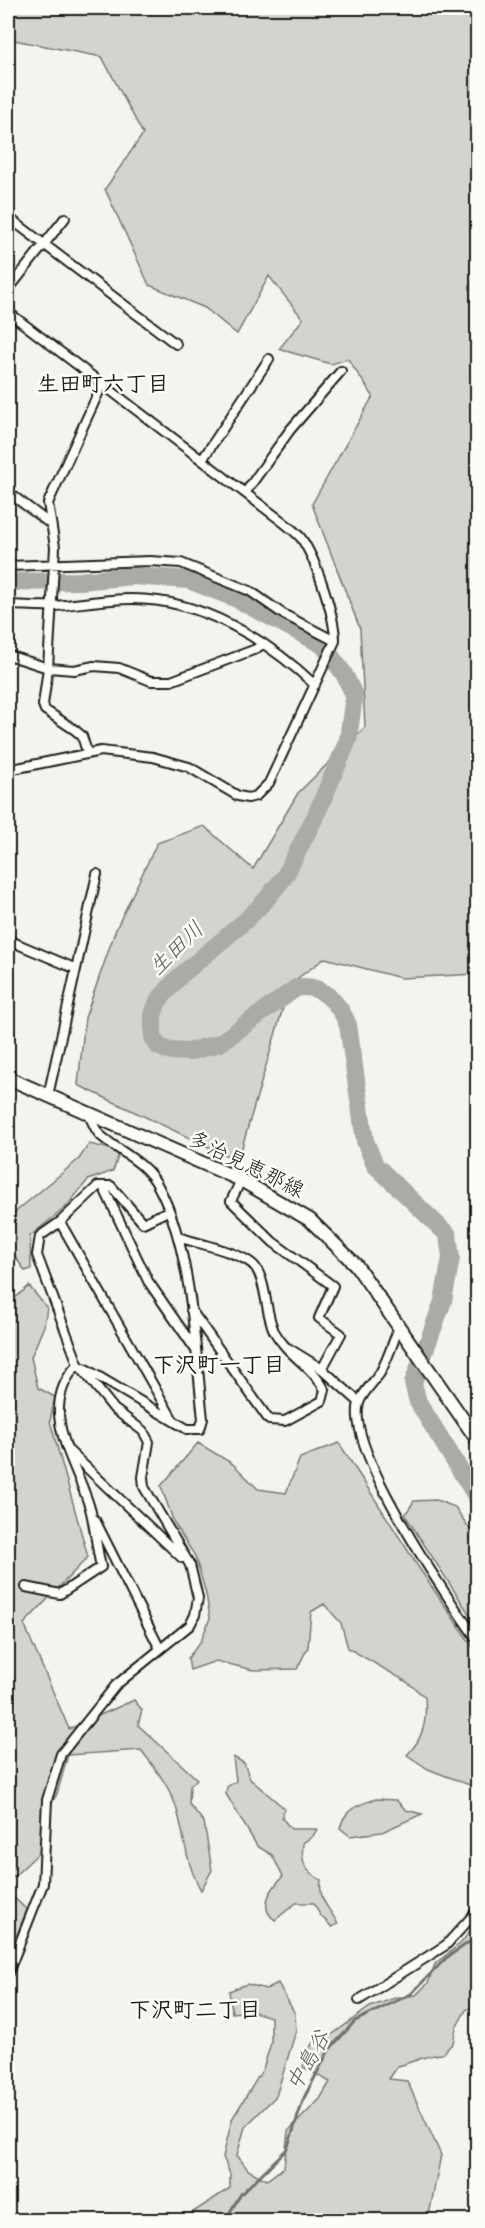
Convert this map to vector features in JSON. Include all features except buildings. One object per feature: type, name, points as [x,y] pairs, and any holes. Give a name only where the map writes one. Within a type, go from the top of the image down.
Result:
[{"type":"main road","name":"多治見恵那線","points":[[8,1078],[241,1180],[310,1220],[334,1240],[356,1265],[477,1441]]},
{"type":"street","points":[[8,217],[176,344]]},
{"type":"street","points":[[8,291],[65,218]]},
{"type":"street","points":[[8,312],[301,538],[327,597],[335,641],[269,783],[256,796],[248,798],[238,796],[189,767],[153,756],[87,752],[8,770]]},
{"type":"street","points":[[202,460],[269,359]]},
{"type":"street","points":[[245,493],[290,430],[341,372]]},
{"type":"street","points":[[87,752],[81,736],[45,710],[43,705],[48,668],[55,547],[49,523],[48,503],[102,385]]},
{"type":"street","points":[[8,492],[49,523]]},
{"type":"street","points":[[8,566],[150,561],[181,563],[250,591],[283,614],[335,641]]},
{"type":"street","points":[[8,605],[51,606],[130,599],[176,603],[212,615],[262,644],[295,666],[315,685]]},
{"type":"street","points":[[8,655],[48,668],[74,670],[94,666],[119,668],[151,681],[171,681],[256,649],[262,644]]},
{"type":"street","points":[[48,1096],[74,968],[97,874]]},
{"type":"street","points":[[8,940],[74,968]]},
{"type":"street","points":[[78,1364],[187,1429],[200,1429],[203,1419],[191,1309],[178,1237],[158,1184],[135,1158],[99,1134],[89,1115]]},
{"type":"street","points":[[241,1180],[231,1201],[273,1242],[333,1286],[319,1318],[341,1334],[322,1370]]},
{"type":"street","points":[[8,1973],[43,1884],[47,1800],[61,1754],[116,1685],[190,1625],[195,1615],[198,1598],[189,1565],[144,1487],[143,1477],[149,1442],[143,1431],[114,1409],[78,1364],[37,1255],[40,1236],[60,1222],[98,1186],[111,1186],[124,1198],[143,1223],[168,1211]]},
{"type":"street","points":[[103,1186],[148,1281],[195,1350]]},
{"type":"street","points":[[60,1222],[174,1421]]},
{"type":"street","points":[[178,1237],[247,1259],[256,1268],[274,1330],[291,1356],[320,1380],[325,1390],[322,1401],[285,1421],[269,1420],[191,1309]]},
{"type":"street","points":[[399,1327],[381,1371],[359,1402],[358,1420],[381,1487],[437,1582],[477,1641]]},
{"type":"street","points":[[287,1348],[322,1370],[359,1402]]},
{"type":"street","points":[[78,1364],[67,1376],[59,1405],[58,1421],[90,1511],[160,1649]]},
{"type":"street","points":[[68,1450],[189,1565]]},
{"type":"street","points":[[26,1587],[60,1594],[101,1567],[90,1511]]},
{"type":"street","points":[[359,2000],[446,1945],[477,1910]]},
{"type":"shaded area","points":[[8,8],[477,8],[477,974],[401,978],[325,958],[290,984],[238,1161],[78,1085],[85,1018],[116,929],[157,843],[204,826],[253,869],[298,793],[365,727],[360,629],[312,504],[373,396],[348,359],[331,364],[279,349],[303,319],[269,276],[237,334],[205,308],[149,285],[105,189],[143,134],[102,57],[14,40],[8,36]]},
{"type":"shaded area","points":[[89,1144],[120,1151],[113,1171],[88,1180],[65,1208],[30,1236],[31,1269],[25,1271],[8,1246],[8,1218],[79,1159]]},
{"type":"shaded area","points":[[29,1286],[47,1308],[44,1326],[31,1357],[38,1388],[55,1397],[50,1421],[88,1557],[24,1624],[69,1729],[134,1700],[142,1710],[138,1725],[197,1779],[190,1786],[189,1804],[204,1822],[212,1870],[201,1890],[189,1861],[180,1820],[171,1794],[141,1750],[68,1755],[57,1794],[44,1816],[43,1849],[8,1882],[8,1427],[14,1404],[8,1357],[8,1304]]},
{"type":"shaded area","points":[[198,1443],[233,1464],[258,1489],[286,1493],[300,1458],[339,1443],[477,1653],[477,1788],[428,1769],[407,1755],[421,1735],[425,1697],[407,1682],[348,1648],[341,1623],[324,1604],[311,1612],[308,1647],[297,1669],[253,1670],[216,1661],[190,1670],[188,1658],[201,1641],[210,1618],[195,1556],[174,1523],[161,1486]]},
{"type":"shaded area","points":[[436,1500],[455,1507],[477,1540],[477,1626],[405,1515],[414,1501]]},
{"type":"shaded area","points":[[233,1757],[244,1763],[250,1779],[284,1808],[282,1818],[291,1829],[317,1829],[313,1836],[303,1843],[303,1861],[307,1869],[321,1880],[321,1893],[338,1924],[332,1927],[320,1915],[314,1903],[296,1903],[275,1920],[270,1915],[267,1909],[268,1898],[283,1876],[272,1855],[257,1846],[226,1794],[227,1787],[236,1781]]},
{"type":"shaded area","points":[[376,1799],[396,1800],[406,1810],[422,1814],[382,1832],[350,1836],[340,1828],[349,1812]]},
{"type":"shaded area","points":[[8,1892],[27,1910],[8,1957]]},
{"type":"shaded area","points":[[477,1922],[477,2004],[466,2010],[456,2028],[453,2043],[442,2054],[398,2066],[389,2079],[407,2081],[441,2155],[428,2220],[181,2220],[230,2188],[230,2174],[223,2157],[232,2119],[263,2069],[271,2043],[271,2017],[251,2011],[232,2013],[229,1991],[247,1984],[266,1989],[278,1983],[295,2014],[296,2031],[276,2096],[245,2127],[237,2155],[248,2170],[267,2180],[284,2167],[288,2131],[320,2099],[330,2082],[303,2067],[306,2054],[315,2039],[330,2036],[370,2007],[395,1998],[416,1995],[428,1983],[435,1964],[461,1943]]},
{"type":"waterway","name":"生田川","points":[[8,582],[80,581],[133,576],[189,580],[235,598],[323,645],[344,674],[354,695],[348,740],[316,815],[285,876],[244,922],[179,977],[158,1001],[153,1015],[153,1037],[158,1046],[169,1051],[189,1052],[220,1043],[296,988],[305,987],[321,991],[340,1009],[348,1025],[365,1141],[375,1165],[448,1235],[451,1258],[443,1301],[413,1383],[418,1402],[478,1499]]},
{"type":"waterway","name":"中島谷","points":[[230,2212],[241,2194],[287,2149],[304,2098],[329,2050],[355,2021],[411,1994],[446,1958],[478,1936]]},
{"type":"district","name":"生田町六丁目","points":[[103,385]]},
{"type":"district","name":"下沢町一丁目","points":[[219,1366]]},
{"type":"district","name":"下沢町二丁目","points":[[195,2011]]}]
